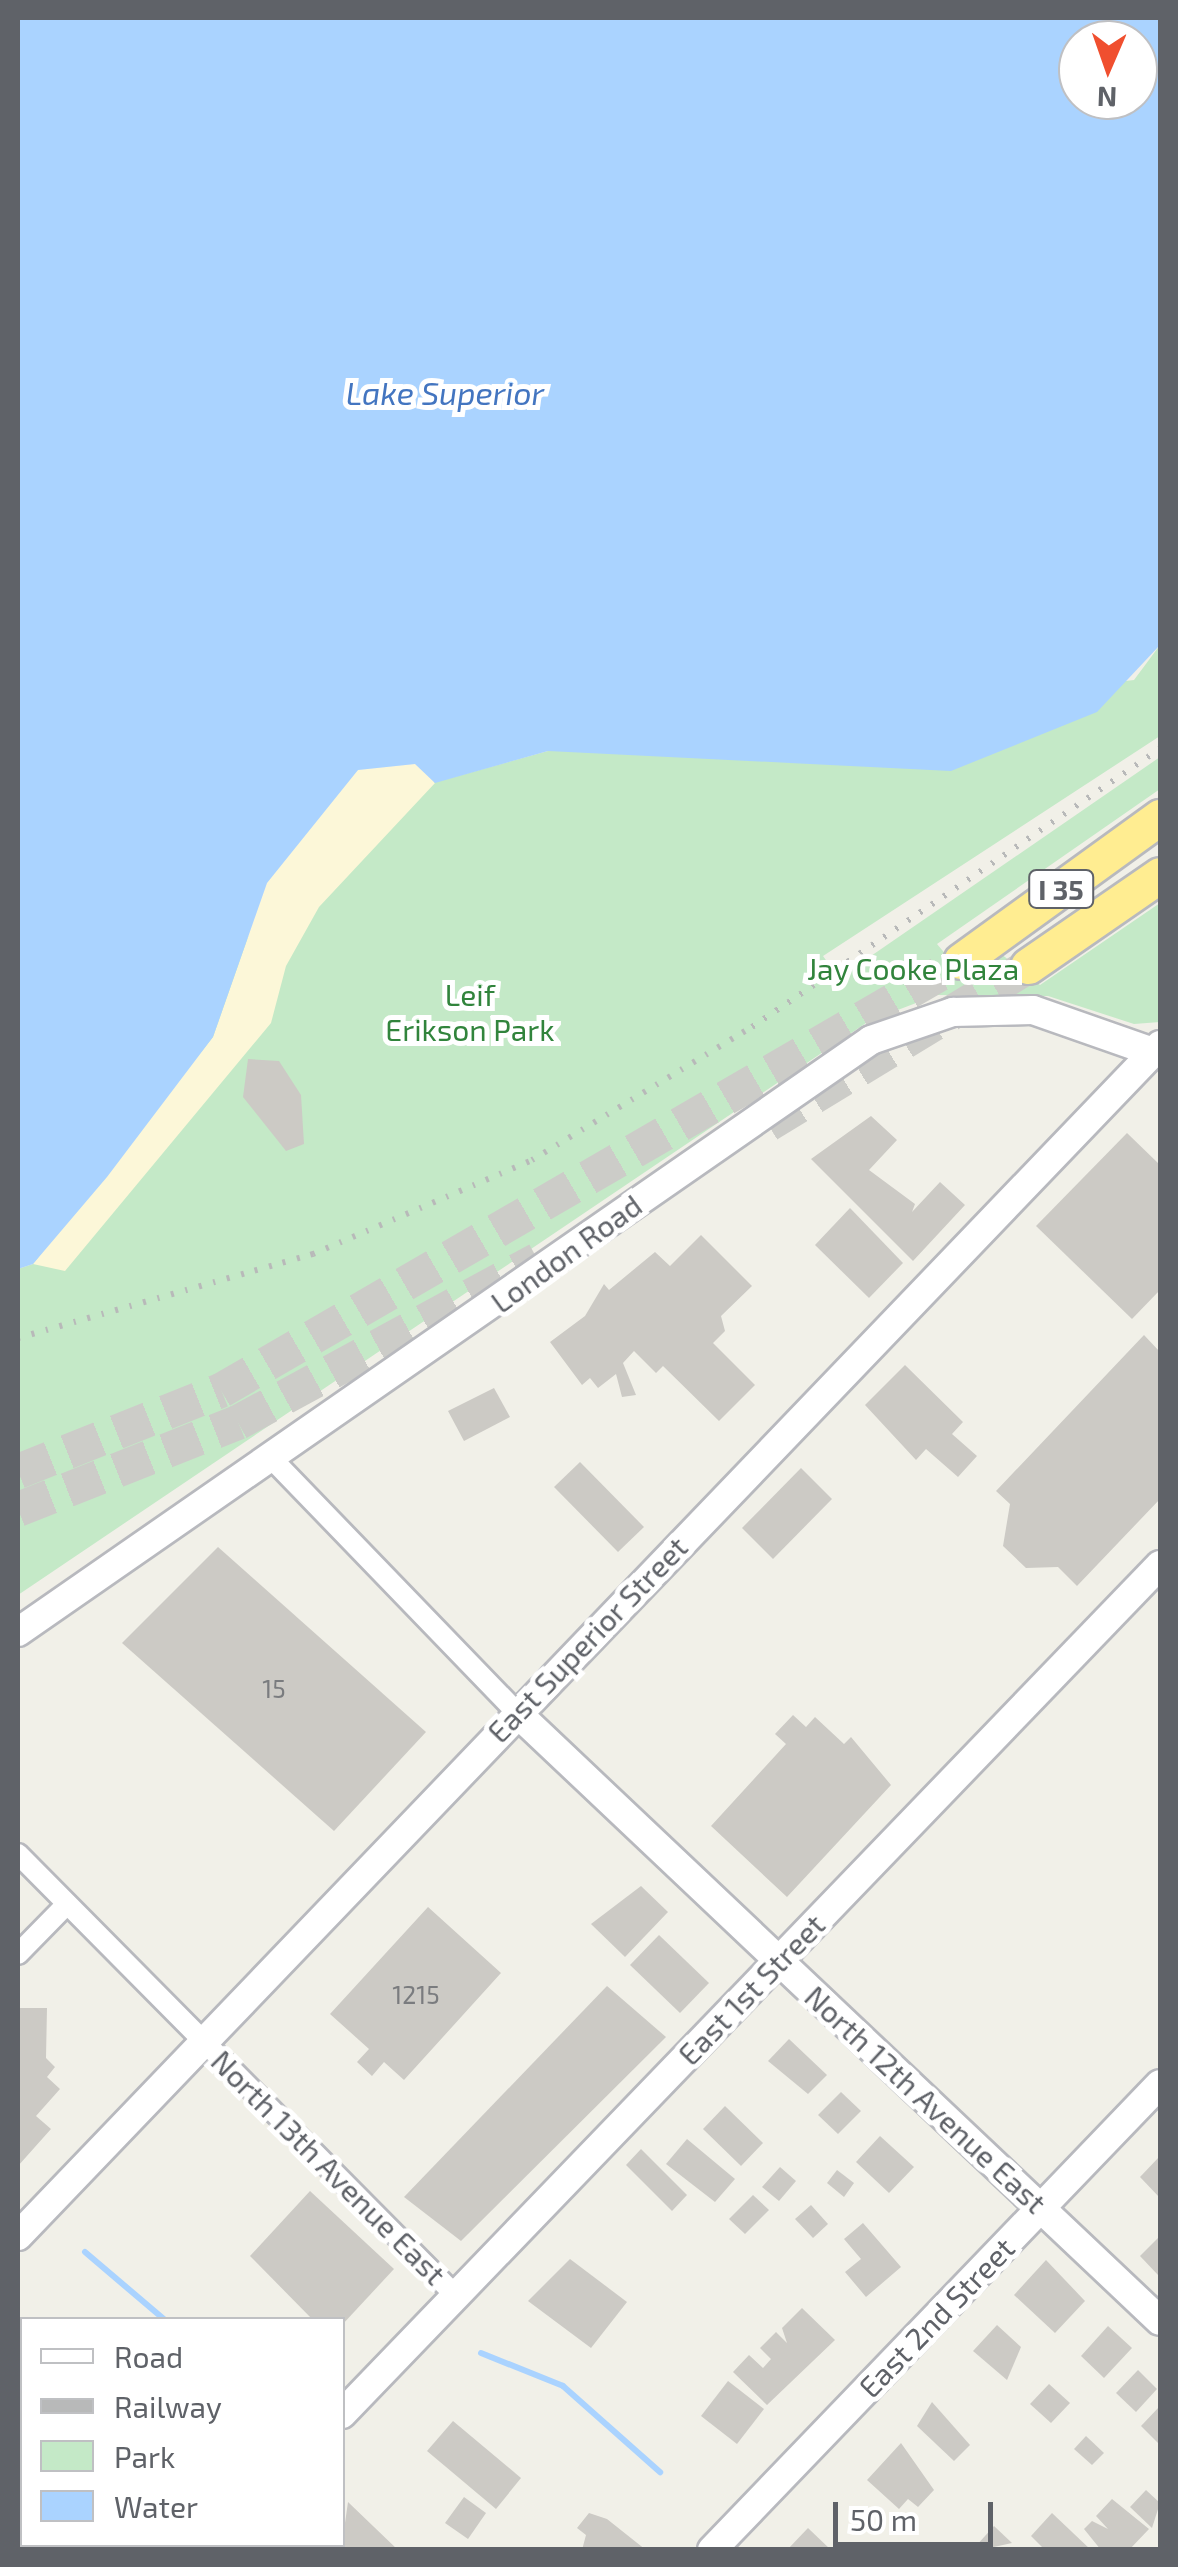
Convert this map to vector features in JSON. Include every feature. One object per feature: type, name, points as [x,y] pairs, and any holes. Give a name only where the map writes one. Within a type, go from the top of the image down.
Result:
[{"type":"highway","name":"I 35","points":[[961,960],[1160,817]]},
{"type":"highway","name":"I 35","points":[[1028,966],[1160,875]]},
{"type":"street","name":"London Road","points":[[18,1632],[274,1461],[871,1040],[953,1012],[1033,1010],[1158,1052]]},
{"type":"street","name":"East Superior Street","points":[[18,2236],[516,1712],[1158,1052]]},
{"type":"street","points":[[274,1461],[516,1712]]},
{"type":"street","name":"East 1st Street","points":[[345,2411],[1160,1565]]},
{"type":"street","name":"North 12th Avenue East","points":[[516,1712],[1160,2321]]},
{"type":"street","name":"North 13th Avenue East","points":[[18,1854],[456,2296]]},
{"type":"street","points":[[18,1954],[67,1904]]},
{"type":"street","name":"East 2nd Street","points":[[726,2545],[1160,2084]]},
{"type":"green space","name":"Leif Erikson Park","points":[[1160,645],[1160,736],[823,956],[839,978],[1160,757],[1160,789],[937,944],[963,975],[1000,953],[1040,985],[1160,903],[1160,1022],[1134,1024],[1048,996],[937,995],[869,1021],[18,1595],[18,1269],[33,1264],[358,770],[436,782],[548,751],[1134,680]]},
{"type":"sand","points":[[415,764],[435,783],[319,907],[286,966],[271,1023],[65,1271],[33,1264],[213,1037],[267,883],[306,827],[358,770]]},
{"type":"water","name":"Lake Superior","points":[[18,18],[1160,18],[1160,645],[1097,712],[951,771],[548,751],[435,783],[415,764],[358,770],[267,883],[213,1037],[107,1177],[33,1264],[18,1269]]},
{"type":"building","points":[[248,1059],[279,1061],[301,1095],[304,1144],[286,1151],[243,1097]]},
{"type":"building","points":[[871,1116],[897,1140],[869,1170],[915,1204],[912,1212],[940,1182],[965,1205],[913,1261],[811,1159]]},
{"type":"building","points":[[1127,1133],[1160,1165],[1160,1290],[1132,1319],[1036,1226]]},
{"type":"building","points":[[850,1208],[903,1263],[869,1298],[815,1245]]},
{"type":"building","points":[[701,1235],[752,1286],[721,1316],[725,1331],[713,1343],[755,1385],[719,1421],[663,1366],[656,1373],[634,1351],[623,1363],[636,1395],[622,1397],[616,1374],[598,1388],[590,1378],[582,1385],[550,1342],[585,1316],[604,1284],[609,1290],[655,1252],[670,1266]]},
{"type":"building","points":[[1144,1335],[1160,1352],[1160,1499],[1077,1586],[1058,1567],[1026,1568],[1003,1546],[1010,1504],[996,1491]]},
{"type":"building","points":[[905,1365],[963,1422],[952,1434],[977,1456],[958,1477],[926,1449],[916,1460],[865,1405]]},
{"type":"building","points":[[494,1388],[510,1417],[464,1441],[448,1411]]},
{"type":"building","points":[[580,1462],[644,1527],[618,1552],[554,1487]]},
{"type":"building","points":[[801,1468],[832,1499],[773,1559],[742,1528]]},
{"type":"building","points":[[218,1547],[426,1732],[334,1831],[122,1643]]},
{"type":"building","points":[[793,1715],[806,1727],[815,1717],[844,1744],[851,1737],[891,1785],[787,1897],[711,1826],[786,1744],[775,1734]]},
{"type":"building","points":[[641,1886],[668,1912],[625,1957],[591,1924]]},
{"type":"building","points":[[428,1907],[501,1973],[404,2080],[384,2062],[372,2076],[357,2062],[369,2049],[330,2014]]},
{"type":"building","points":[[659,1935],[709,1983],[680,2013],[630,1965]]},
{"type":"building","points":[[607,1986],[666,2037],[461,2241],[404,2197]]},
{"type":"building","points":[[18,2008],[47,2008],[46,2058],[55,2067],[47,2077],[60,2089],[36,2116],[51,2129],[18,2166]]},
{"type":"building","points":[[789,2039],[827,2075],[808,2094],[768,2061]]},
{"type":"building","points":[[841,2092],[861,2111],[838,2134],[818,2115]]},
{"type":"building","points":[[725,2106],[763,2143],[741,2166],[703,2129]]},
{"type":"building","points":[[880,2136],[914,2167],[889,2193],[856,2162]]},
{"type":"building","points":[[687,2139],[735,2179],[715,2202],[666,2164]]},
{"type":"building","points":[[641,2149],[687,2195],[672,2211],[626,2165]]},
{"type":"building","points":[[1160,2156],[1160,2198],[1140,2177]]},
{"type":"building","points":[[780,2167],[796,2181],[779,2201],[762,2187]]},
{"type":"building","points":[[837,2170],[854,2183],[844,2197],[827,2183]]},
{"type":"building","points":[[310,2191],[394,2269],[345,2322],[345,2317],[310,2317],[250,2256]]},
{"type":"building","points":[[753,2195],[769,2210],[745,2234],[729,2219]]},
{"type":"building","points":[[811,2205],[828,2224],[813,2238],[795,2219]]},
{"type":"building","points":[[863,2223],[901,2267],[866,2297],[845,2272],[861,2259],[844,2239]]},
{"type":"building","points":[[1160,2236],[1160,2273],[1158,2275],[1140,2256]]},
{"type":"building","points":[[570,2259],[627,2302],[591,2348],[528,2301]]},
{"type":"building","points":[[1046,2260],[1085,2301],[1055,2333],[1014,2295]]},
{"type":"building","points":[[802,2308],[835,2340],[767,2405],[733,2372],[749,2355],[763,2368],[771,2359],[760,2348],[776,2332],[787,2343],[782,2328]]},
{"type":"building","points":[[997,2325],[1021,2347],[1007,2380],[973,2351]]},
{"type":"building","points":[[1108,2326],[1132,2348],[1104,2378],[1081,2356]]},
{"type":"building","points":[[18,2362],[20,2422],[18,2419]]},
{"type":"building","points":[[1138,2370],[1157,2389],[1136,2412],[1116,2393]]},
{"type":"building","points":[[728,2381],[764,2409],[737,2444],[701,2416]]},
{"type":"building","points":[[1049,2384],[1070,2403],[1051,2423],[1030,2404]]},
{"type":"building","points":[[932,2402],[970,2445],[954,2461],[917,2426]]},
{"type":"building","points":[[1160,2406],[1160,2445],[1141,2426]]},
{"type":"building","points":[[453,2421],[521,2478],[496,2509],[427,2451]]},
{"type":"building","points":[[1086,2436],[1104,2453],[1092,2465],[1074,2449]]},
{"type":"building","points":[[901,2443],[934,2490],[918,2507],[908,2499],[899,2509],[867,2480]]},
{"type":"building","points":[[1146,2490],[1160,2503],[1152,2528],[1130,2507]]},
{"type":"building","points":[[464,2497],[486,2513],[468,2539],[445,2523]]},
{"type":"building","points":[[1112,2499],[1149,2529],[1129,2550],[1101,2550],[1084,2529],[1092,2521],[1108,2529],[1096,2516]]},
{"type":"building","points":[[348,2502],[398,2550],[315,2550],[345,2547]]},
{"type":"building","points":[[589,2513],[607,2519],[646,2550],[582,2550],[586,2535],[577,2528]]},
{"type":"building","points":[[1052,2513],[1091,2550],[1045,2550],[1031,2536]]},
{"type":"building","points":[[994,2526],[1012,2543],[980,2550],[976,2546]]},
{"type":"building","points":[[808,2528],[831,2550],[787,2550]]},
{"type":"waterway","points":[[85,2252],[161,2317]]},
{"type":"waterway","points":[[481,2353],[563,2386],[660,2472]]},
{"type":"tunnel","points":[[18,1471],[221,1390],[961,961]]},
{"type":"tunnel","points":[[768,1124],[1028,966]]},
{"type":"tunnel","points":[[18,1509],[238,1422],[538,1259]]},
{"type":"railway","points":[[18,1338],[313,1254],[532,1160],[752,1027],[1160,749]]},
{"type":"park label","name":"Jay Cooke Plaza","points":[[913,968]]}]
